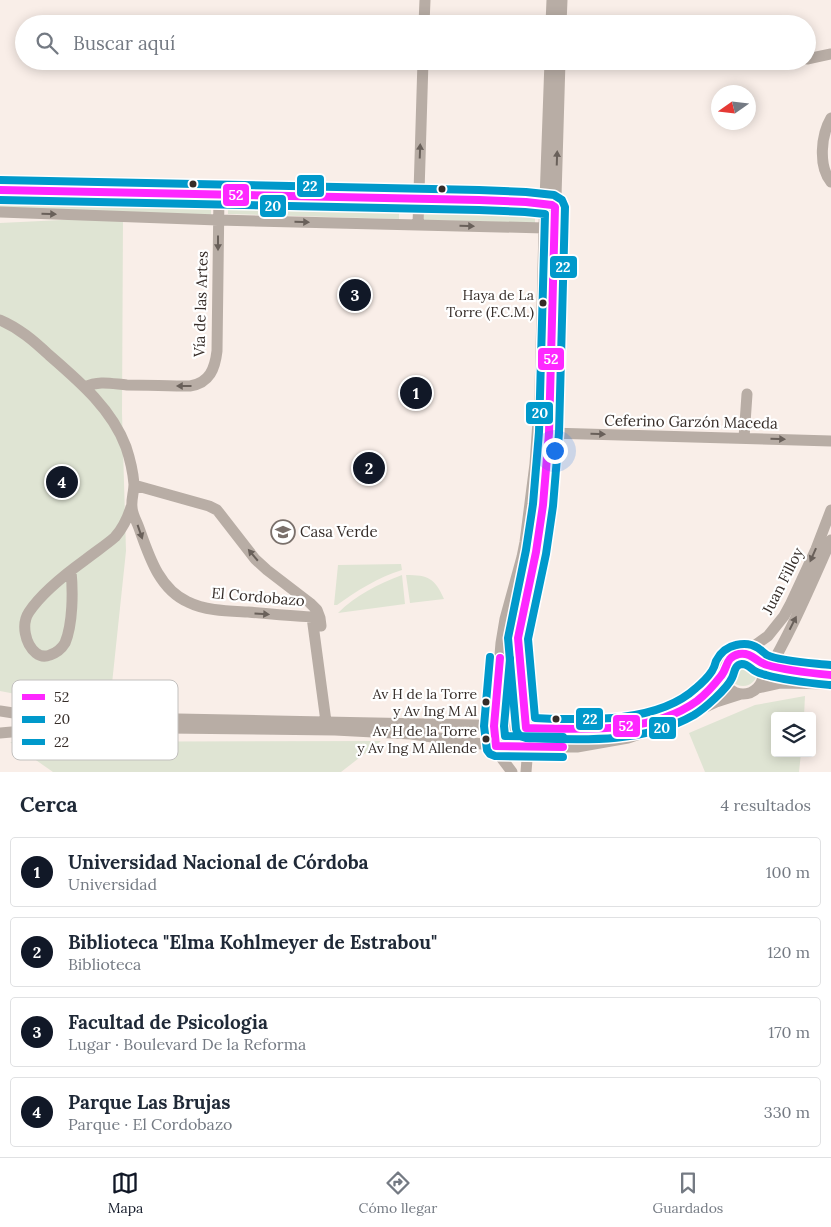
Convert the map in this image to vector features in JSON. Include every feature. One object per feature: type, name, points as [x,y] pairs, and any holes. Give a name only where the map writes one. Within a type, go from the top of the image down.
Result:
[{"type":"street","points":[[425,15],[427,0]]},
{"type":"street","points":[[551,15],[552,0]]},
{"type":"street","points":[[561,15],[562,0]]},
{"type":"street","points":[[816,57],[831,54]]},
{"type":"street","points":[[418,225],[423,70]]},
{"type":"street","points":[[526,772],[528,747],[518,638],[536,552],[549,433],[555,223],[550,205],[550,70]]},
{"type":"street","points":[[512,772],[500,756],[496,746],[494,726],[501,643],[505,619],[522,557],[535,464],[540,393],[544,228],[550,205],[559,70]]},
{"type":"street","points":[[831,118],[823,141],[823,165],[831,182]]},
{"type":"street","points":[[0,190],[526,202],[550,205]]},
{"type":"street","name":"Vía de las Artes","points":[[85,387],[100,382],[124,385],[190,386],[199,384],[209,377],[216,361],[217,351],[219,194]]},
{"type":"street","points":[[0,212],[218,220],[544,228],[550,227],[555,223]]},
{"type":"street","name":"El Cordobazo","points":[[0,320],[11,324],[24,333],[85,387],[107,413],[120,433],[131,462],[134,485],[132,507],[155,569],[165,584],[176,595],[187,602],[212,609],[316,618]]},
{"type":"street","points":[[744,438],[747,394]]},
{"type":"street","name":"Ceferino Garzón Maceda","points":[[549,433],[831,441]]},
{"type":"street","name":"El Cordobazo","points":[[134,485],[209,506],[217,510],[255,559],[310,603],[316,610],[331,726]]},
{"type":"street","points":[[71,571],[72,606],[65,642],[61,648],[51,655],[40,656],[29,645],[25,627],[29,612],[44,595],[71,571],[116,536],[123,527],[132,507]]},
{"type":"street","name":"Juan Filloy","points":[[760,684],[765,664],[803,603],[828,537],[831,510]]},
{"type":"street","name":"Juan Filloy","points":[[743,654],[768,636],[784,616],[828,537]]},
{"type":"street","points":[[741,694],[731,690],[724,680],[723,674],[729,660],[738,654],[753,656],[765,664],[792,671],[831,675]]},
{"type":"street","points":[[178,727],[494,726],[606,728],[649,722],[675,713],[699,699],[723,674]]},
{"type":"street","points":[[178,721],[331,726],[411,734],[496,746],[578,747],[628,738],[669,724],[706,706],[741,694],[750,693],[760,684],[781,682],[831,684]]},
{"type":"street","points":[[0,711],[0,733]]},
{"type":"green space","points":[[0,196],[211,202],[211,215],[0,209]]},
{"type":"green space","points":[[228,201],[399,206],[399,219],[228,214]]},
{"type":"green space","points":[[423,206],[535,210],[535,223],[423,220]]},
{"type":"green space","points":[[123,217],[122,413],[126,551],[112,680],[12,680],[12,693],[0,691],[0,223]]},
{"type":"green space","points":[[401,564],[402,570],[376,580],[337,605],[334,605],[338,565]]},
{"type":"green space","points":[[402,575],[405,604],[338,613],[368,591]]},
{"type":"green space","points":[[406,575],[430,579],[437,586],[444,599],[410,603]]},
{"type":"green space","points":[[743,658],[753,662],[757,672],[753,682],[743,686],[733,682],[729,672],[733,662]]},
{"type":"green space","points":[[805,696],[804,712],[771,712],[771,757],[801,757],[799,772],[705,772],[689,733],[755,705]]},
{"type":"green space","points":[[381,741],[341,772],[53,772],[36,760],[178,760],[178,742]]},
{"type":"transit line","name":"22","points":[[0,180],[479,190],[554,195],[562,200],[565,207],[559,433],[553,506],[546,554],[528,639],[535,718],[598,719],[641,714],[661,708],[680,700],[696,688],[714,668],[716,661],[722,653],[730,647],[739,644],[748,644],[758,648],[767,655],[781,659],[831,665]]},
{"type":"transit line","name":"52","points":[[0,190],[479,200],[552,205],[555,207],[549,433],[543,505],[536,552],[518,638],[526,728],[614,728],[658,720],[678,712],[697,701],[721,676],[729,660],[734,655],[739,654],[747,654],[763,664],[775,667],[831,675]]},
{"type":"transit line","name":"20","points":[[0,200],[479,210],[545,214],[539,432],[533,504],[526,550],[508,638],[517,732],[520,736],[526,738],[590,739],[633,736],[654,731],[694,715],[725,688],[732,678],[736,667],[742,664],[759,673],[774,677],[830,685]]},
{"type":"transit line","name":"20","points":[[490,657],[484,726],[487,750],[495,756],[563,757]]},
{"type":"transit line","name":"52","points":[[500,658],[494,726],[496,746],[563,747]]},
{"type":"transit line","name":"22","points":[[510,659],[504,726],[505,736],[563,737]]},
{"type":"place","name":"Facultad de Psicologia","points":[[355,295]]},
{"type":"place","name":"Haya de La Torre (F.C.M.)","points":[[543,303]]},
{"type":"place","name":"Universidad Nacional de Córdoba","points":[[416,393]]},
{"type":"place","name":"Biblioteca \"Elma Kohlmeyer de Estrabou\"","points":[[369,468]]},
{"type":"place","name":"Parque Las Brujas","points":[[62,482]]},
{"type":"place","name":"Casa Verde","points":[[283,532]]},
{"type":"place","name":"Av H de la Torre y Av Ing M Al","points":[[486,702]]},
{"type":"place","name":"Av H de la Torre y Av Ing M Allende","points":[[486,739]]}]
